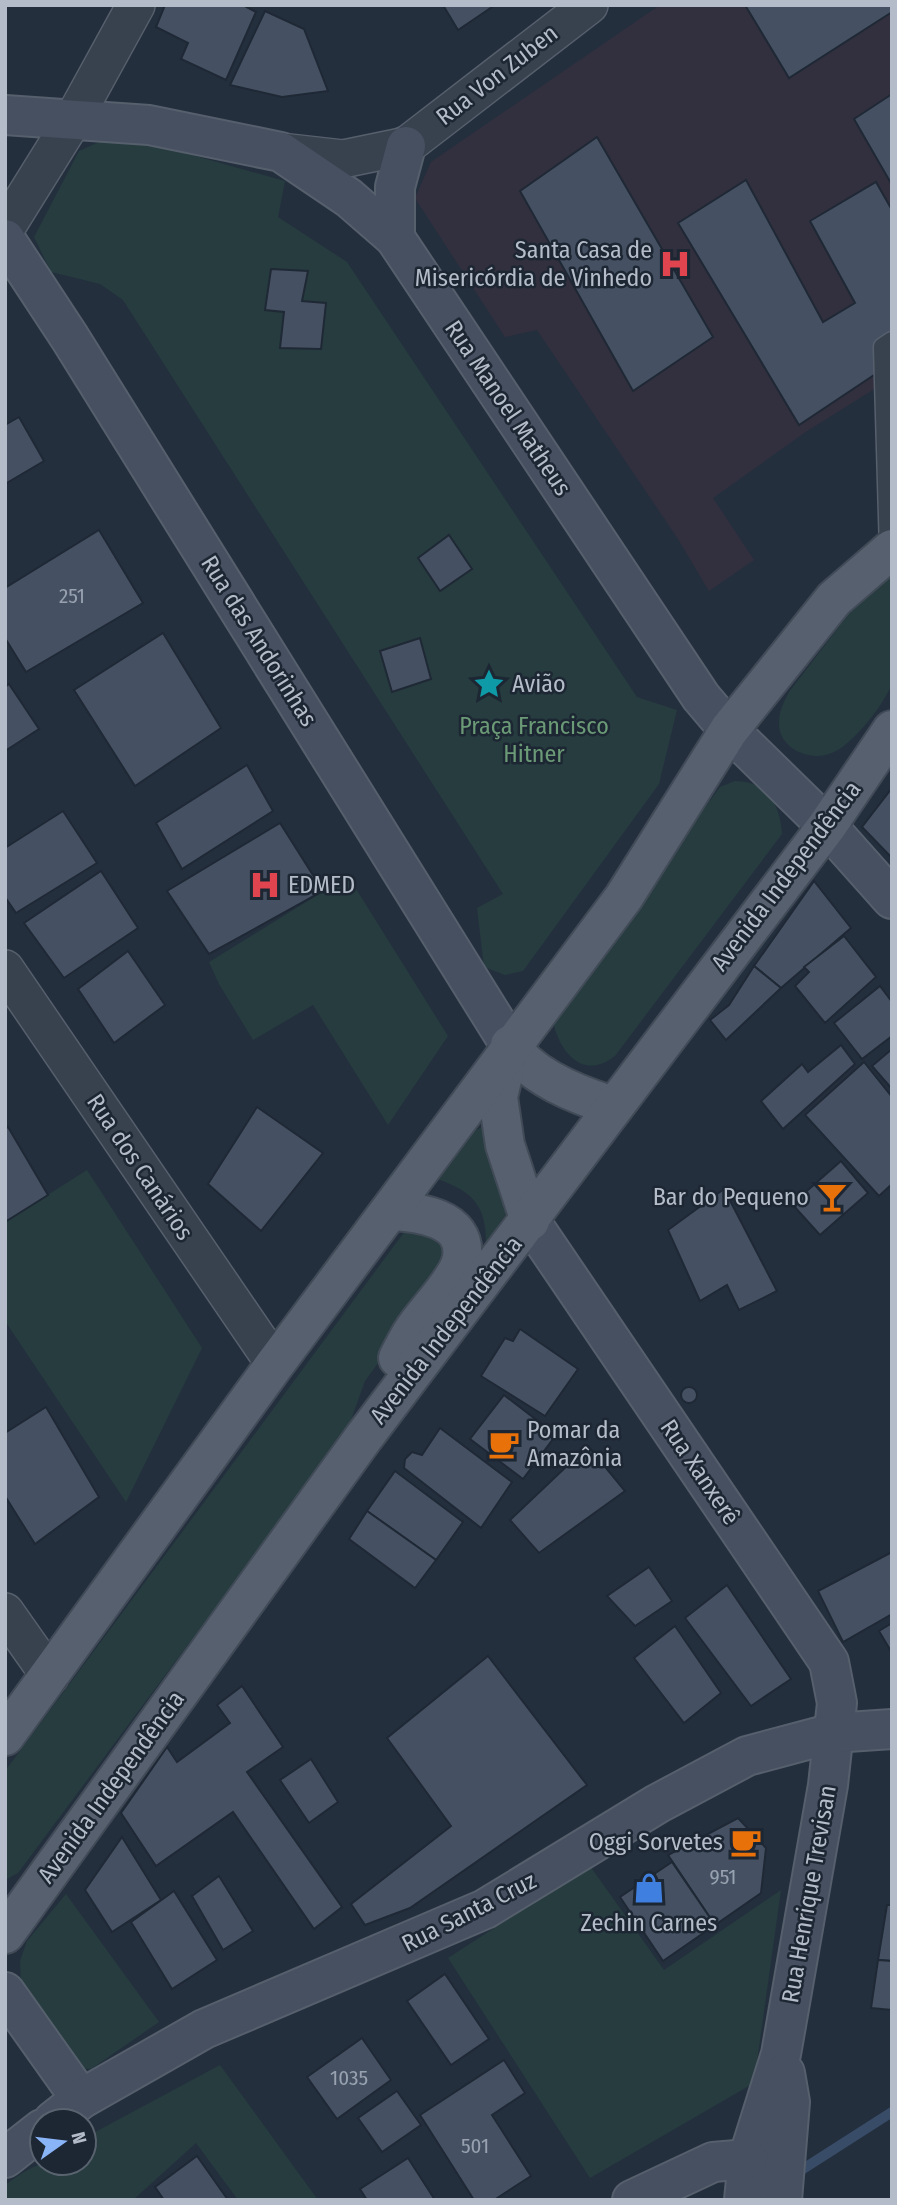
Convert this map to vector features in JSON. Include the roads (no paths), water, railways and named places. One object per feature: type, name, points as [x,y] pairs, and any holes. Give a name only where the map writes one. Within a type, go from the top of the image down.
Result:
[{"type":"main road","points":[[5,1737],[510,1045],[624,897],[729,730],[834,599],[890,550]]},
{"type":"main road","name":"Avenida Independência","points":[[5,1934],[364,1437],[827,826],[892,730]]},
{"type":"main road","points":[[510,1045],[522,1063],[584,1097],[613,1106]]},
{"type":"main road","points":[[510,1045],[498,1097],[505,1145],[530,1221]]},
{"type":"main road","points":[[364,1437],[375,1401],[391,1370],[414,1328],[457,1270],[462,1258],[461,1244],[452,1229],[437,1218],[425,1212],[390,1211]]},
{"type":"street","points":[[5,229],[74,118],[136,5]]},
{"type":"street","name":"Rua Von Zuben","points":[[281,152],[344,159],[406,146],[589,5]]},
{"type":"street","name":"Rua Manoel Matheus","points":[[5,114],[149,125],[281,152],[349,198],[395,238],[701,698],[729,730],[827,826],[892,899]]},
{"type":"street","points":[[395,238],[395,187],[406,146]]},
{"type":"street","name":"Rua das Andorinhas","points":[[5,239],[85,361],[510,1045]]},
{"type":"street","name":"Rua dos Canários","points":[[5,969],[275,1364]]},
{"type":"street","name":"Rua Xanxerê","points":[[530,1221],[829,1662],[838,1703],[834,1733]]},
{"type":"street","points":[[5,1612],[50,1676]]},
{"type":"street","name":"Rua Santa Cruz","points":[[72,2107],[204,2029],[485,1909],[634,1821],[657,1804],[747,1756],[834,1733],[892,1729]]},
{"type":"street","name":"Rua Henrique Trevisan","points":[[744,2200],[748,2159],[781,2054],[828,1785],[834,1733]]},
{"type":"street","points":[[5,1992],[65,2107]]},
{"type":"street","name":"Rua Henrique Trevisan","points":[[781,2054],[790,2102],[782,2200]]},
{"type":"street","points":[[5,2158],[28,2140]]},
{"type":"street","points":[[632,2200],[713,2162],[748,2159],[775,2200]]},
{"type":"lane","points":[[890,550],[883,347],[892,341]]},
{"type":"waterway","points":[[792,2176],[892,2112]]},
{"type":"place","name":"Santa Casa de Misericórdia de Vinhedo","points":[[675,264]]},
{"type":"place","name":"Avião","points":[[489,684]]},
{"type":"place","name":"EDMED","points":[[265,885]]},
{"type":"place","name":"Bar do Pequeno","points":[[832,1197]]},
{"type":"place","name":"Pomar da Amazônia","points":[[504,1444]]},
{"type":"place","name":"Oggi Sorvetes","points":[[746,1842]]},
{"type":"place","name":"Zechin Carnes","points":[[649,1888]]},
{"type":"park label","name":"Praça Francisco Hitner","points":[[534,740]]}]
